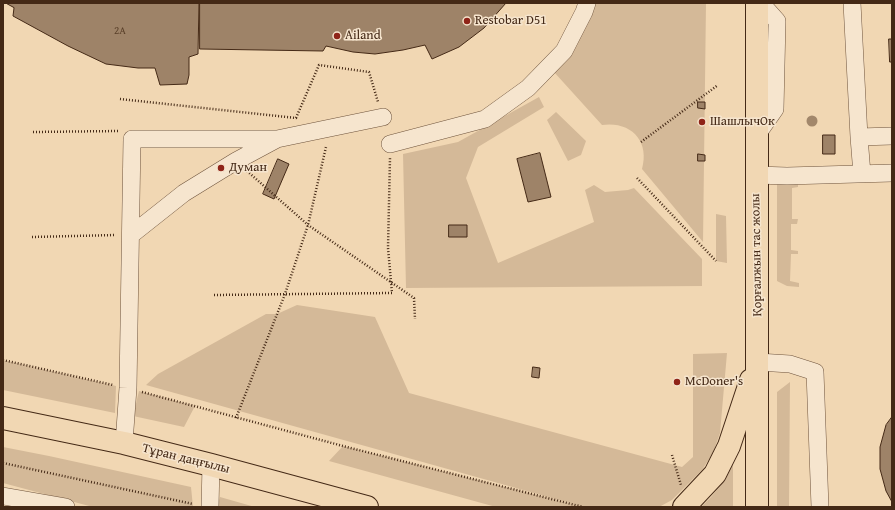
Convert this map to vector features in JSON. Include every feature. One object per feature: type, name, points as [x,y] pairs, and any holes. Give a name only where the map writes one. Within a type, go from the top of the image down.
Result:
[{"type":"main road","name":"Қорғалжын тас жолы","points":[[757,3],[757,507]]},
{"type":"main road","points":[[683,499],[715,474],[729,446],[758,362]]},
{"type":"main road","name":"Тұран даңғылы","points":[[3,418],[124,443],[368,507]]},
{"type":"street","points":[[390,144],[485,119],[528,88],[564,51],[587,3]]},
{"type":"street","points":[[756,136],[775,109],[777,21],[761,3]]},
{"type":"street","points":[[852,3],[862,174]]},
{"type":"street","points":[[124,443],[128,388],[125,235],[132,139],[277,139],[382,117]]},
{"type":"street","points":[[859,137],[892,136]]},
{"type":"street","points":[[125,235],[184,192],[277,139]]},
{"type":"street","points":[[756,175],[892,173]]},
{"type":"street","points":[[758,362],[790,364],[815,372],[820,507]]},
{"type":"street","points":[[210,507],[211,465]]},
{"type":"street","points":[[3,496],[66,507]]},
{"type":"path","points":[[120,99],[296,118],[319,65],[368,72],[382,117]]},
{"type":"path","points":[[641,142],[718,85]]},
{"type":"path","points":[[34,132],[120,131]]},
{"type":"path","points":[[214,295],[392,293],[388,248],[390,144]]},
{"type":"path","points":[[236,418],[285,294],[308,225],[326,147]]},
{"type":"path","points":[[236,161],[308,225],[414,298],[415,319]]},
{"type":"path","points":[[637,178],[716,262]]},
{"type":"path","points":[[32,237],[125,235]]},
{"type":"path","points":[[3,360],[116,386]]},
{"type":"path","points":[[139,391],[236,418],[583,507]]},
{"type":"path","points":[[672,454],[683,499]]},
{"type":"path","points":[[3,463],[193,504]]},
{"type":"shaded area","points":[[596,3],[706,3],[703,242],[642,169],[644,159],[643,150],[641,142],[636,135],[622,126],[602,125],[554,72],[576,47]]},
{"type":"shaded area","points":[[539,97],[544,107],[478,147],[466,178],[498,263],[594,222],[585,190],[594,185],[605,192],[634,188],[702,259],[702,286],[406,288],[403,154],[458,142]]},
{"type":"shaded area","points":[[556,112],[586,141],[581,155],[568,161],[547,120]]},
{"type":"shaded area","points":[[798,179],[798,187],[792,188],[792,219],[798,219],[797,224],[791,224],[791,250],[798,251],[798,254],[791,254],[790,281],[799,283],[799,287],[787,286],[777,281],[777,182]]},
{"type":"shaded area","points":[[716,214],[726,216],[727,263],[716,261]]},
{"type":"shaded area","points":[[297,305],[375,317],[409,393],[682,467],[693,457],[693,354],[727,353],[720,433],[713,453],[702,470],[672,500],[659,507],[496,507],[329,461],[343,446],[577,505],[146,385],[158,374],[266,314],[277,314]]},
{"type":"shaded area","points":[[3,360],[116,386],[115,413],[3,390]]},
{"type":"shaded area","points":[[790,382],[789,507],[777,507],[777,392]]},
{"type":"shaded area","points":[[139,391],[195,406],[184,427],[133,416]]},
{"type":"shaded area","points":[[3,447],[191,487],[193,507],[93,507],[3,483]]},
{"type":"shaded area","points":[[733,461],[733,507],[701,507],[725,480]]},
{"type":"shaded area","points":[[220,497],[255,507],[218,507]]},
{"type":"building","points":[[6,3],[199,3],[198,54],[189,57],[189,75],[187,84],[160,85],[155,68],[138,68],[106,64],[68,46],[13,16],[14,8]]},
{"type":"building","name":"Ailand","points":[[200,3],[506,3],[484,28],[459,47],[432,59],[425,45],[375,54],[353,52],[326,46],[323,51],[200,49]]},
{"type":"building","points":[[889,39],[892,39],[892,62],[890,62]]},
{"type":"building","points":[[698,102],[705,102],[705,109],[698,108]]},
{"type":"building","points":[[823,135],[835,135],[835,154],[823,154]]},
{"type":"building","points":[[540,153],[551,197],[528,202],[517,159]]},
{"type":"building","points":[[698,154],[705,155],[705,161],[698,161]]},
{"type":"building","points":[[278,159],[289,164],[274,199],[263,194]]},
{"type":"building","points":[[449,225],[467,225],[467,237],[449,237]]},
{"type":"building","points":[[533,367],[540,368],[539,378],[532,377]]},
{"type":"building","points":[[892,417],[892,502],[886,491],[880,469],[880,447],[886,425]]},
{"type":"place","name":"Restobar D51","points":[[467,21]]},
{"type":"place","name":"Ailand","points":[[337,36]]},
{"type":"place","name":"ШашлычОк","points":[[702,122]]},
{"type":"place","name":"Думан","points":[[221,168]]},
{"type":"place","name":"McDoner's","points":[[677,382]]}]
